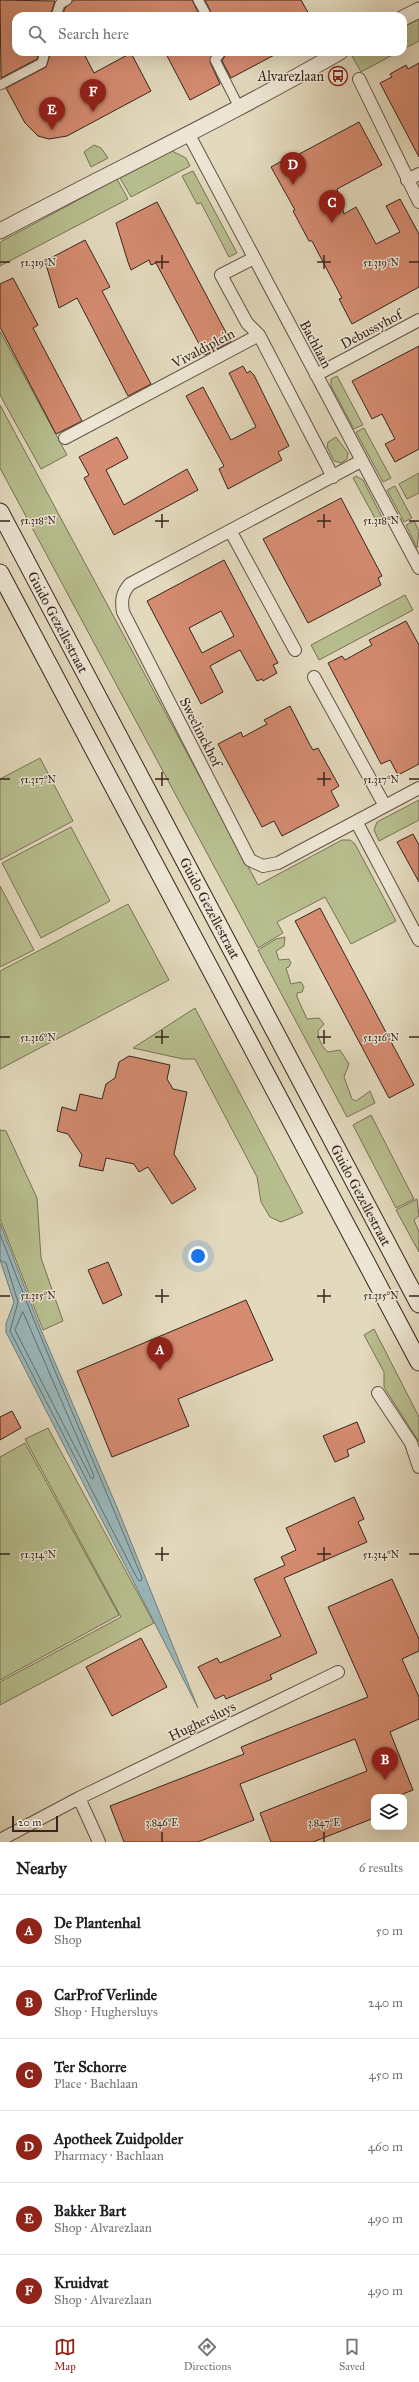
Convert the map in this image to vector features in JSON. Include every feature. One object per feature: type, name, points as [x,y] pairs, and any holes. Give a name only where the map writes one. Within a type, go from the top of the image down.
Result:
[{"type":"main road","name":"Guido Gezellestraat","points":[[0,512],[419,1304]]},
{"type":"main road","name":"Guido Gezellestraat","points":[[0,573],[419,1362]]},
{"type":"street","points":[[57,12],[60,4],[67,0]]},
{"type":"street","points":[[198,0],[205,12]]},
{"type":"street","points":[[407,16],[419,10]]},
{"type":"street","points":[[0,85],[42,63],[44,56]]},
{"type":"street","points":[[218,56],[215,60],[240,108]]},
{"type":"street","points":[[0,231],[188,133],[240,108],[333,56]]},
{"type":"street","points":[[359,79],[419,202]]},
{"type":"street","name":"Bachlaan","points":[[188,133],[419,568]]},
{"type":"street","points":[[407,180],[419,174]]},
{"type":"street","name":"Vivaldiplein","points":[[65,438],[259,335],[247,323],[221,275],[254,258]]},
{"type":"street","name":"Debussyhof","points":[[316,375],[419,320]]},
{"type":"street","points":[[259,335],[333,477]]},
{"type":"street","name":"Sweelinckhof","points":[[361,461],[231,532],[130,584],[124,590],[121,601],[123,612],[250,860],[263,866],[278,864],[357,823],[384,806],[419,788]]},
{"type":"street","points":[[231,532],[295,650]]},
{"type":"street","points":[[314,677],[384,806]]},
{"type":"street","points":[[357,823],[419,940]]},
{"type":"street","points":[[378,1393],[411,1443],[419,1467]]},
{"type":"street","name":"Hughersluys","points":[[0,1840],[79,1798],[338,1672]]},
{"type":"street","points":[[79,1798],[100,1842]]},
{"type":"green space","points":[[419,19],[419,41],[407,47],[407,25]]},
{"type":"green space","points":[[352,56],[391,56],[361,72]]},
{"type":"green space","points":[[94,145],[101,148],[108,158],[91,167],[84,152]]},
{"type":"green space","points":[[172,151],[186,158],[190,166],[131,197],[120,178]]},
{"type":"green space","points":[[193,171],[237,253],[229,257],[201,203],[197,204],[182,176]]},
{"type":"green space","points":[[117,179],[128,199],[0,266],[0,243],[2,241]]},
{"type":"green space","points":[[0,331],[67,455],[41,469],[0,395]]},
{"type":"green space","points":[[337,376],[363,425],[354,429],[331,386],[331,379]]},
{"type":"green space","points":[[0,405],[258,885],[342,840],[350,840],[355,844],[396,921],[351,944],[325,897],[277,922],[283,933],[258,948],[0,468]]},
{"type":"green space","points":[[364,428],[391,478],[383,482],[356,432]]},
{"type":"green space","points":[[336,437],[348,453],[347,459],[341,463],[334,461],[327,447],[328,442]]},
{"type":"green space","points":[[419,473],[419,493],[407,499],[399,484]]},
{"type":"green space","points":[[356,476],[363,480],[382,517],[376,520],[353,478]]},
{"type":"green space","points":[[395,486],[412,518],[404,522],[387,490]]},
{"type":"green space","points":[[414,521],[419,531],[417,548],[406,525]]},
{"type":"green space","points":[[405,595],[413,610],[319,660],[311,645]]},
{"type":"green space","points":[[40,758],[73,821],[0,860],[0,779]]},
{"type":"green space","points":[[419,800],[419,820],[379,841],[374,830],[377,822]]},
{"type":"green space","points":[[71,827],[110,901],[41,938],[2,863]]},
{"type":"green space","points":[[0,886],[34,950],[0,967]]},
{"type":"green space","points":[[128,904],[169,980],[0,1069],[0,971]]},
{"type":"green space","points":[[285,937],[284,946],[276,951],[279,960],[289,959],[291,963],[289,967],[286,968],[291,984],[301,982],[304,987],[302,992],[297,993],[297,997],[307,1019],[319,1018],[324,1024],[318,1031],[322,1045],[328,1052],[340,1050],[349,1064],[344,1077],[352,1099],[356,1101],[370,1091],[375,1103],[347,1117],[258,950],[276,939]]},
{"type":"green space","points":[[195,1008],[303,1213],[281,1222],[270,1217],[261,1202],[257,1177],[195,1059],[183,1059],[133,1048]]},
{"type":"green space","points":[[371,1115],[414,1199],[396,1208],[353,1125]]},
{"type":"green space","points":[[0,1130],[6,1131],[37,1198],[41,1258],[63,1321],[43,1330],[0,1219]]},
{"type":"green space","points":[[417,1199],[419,1216],[414,1220],[419,1232],[419,1252],[396,1210]]},
{"type":"green space","points":[[374,1329],[419,1417],[419,1442],[384,1387],[384,1372],[364,1335]]},
{"type":"green space","points":[[48,1428],[154,1623],[0,1705],[0,1682],[121,1617],[25,1439]]},
{"type":"green space","points":[[25,1443],[119,1615],[0,1680],[0,1457]]},
{"type":"water","points":[[0,1223],[41,1330],[116,1505],[198,1708],[6,1332],[6,1324],[14,1302],[0,1260]]},
{"type":"building","points":[[0,0],[55,1],[51,12],[12,12],[12,56],[38,56],[37,59],[1,78]]},
{"type":"building","points":[[74,0],[192,0],[198,12],[64,12],[65,8]]},
{"type":"building","points":[[205,0],[301,0],[308,12],[211,12]]},
{"type":"building","points":[[50,56],[85,56],[94,73],[125,56],[133,56],[151,91],[67,136],[49,139],[38,136],[25,123],[6,88],[46,67]]},
{"type":"building","points":[[167,56],[212,56],[210,62],[220,84],[190,100]]},
{"type":"building","points":[[225,56],[272,56],[231,78],[222,61]]},
{"type":"building","points":[[419,63],[419,157],[380,83],[392,77],[390,74],[406,65],[408,69]]},
{"type":"building","points":[[359,122],[382,165],[337,189],[344,214],[356,207],[376,244],[400,232],[386,206],[400,199],[419,234],[419,287],[352,324],[339,299],[342,298],[312,241],[309,241],[293,211],[295,210],[271,167],[287,158],[288,160]]},
{"type":"building","points":[[157,202],[231,342],[205,355],[156,263],[151,265],[149,260],[131,270],[128,262],[116,223]]},
{"type":"building","points":[[85,240],[110,287],[102,291],[151,384],[128,396],[77,298],[59,308],[45,261]]},
{"type":"building","points":[[13,278],[38,325],[33,328],[82,421],[56,434],[0,327],[0,284]]},
{"type":"building","points":[[419,346],[419,449],[395,462],[385,444],[395,439],[382,414],[372,419],[352,381]]},
{"type":"building","points":[[243,366],[247,373],[250,371],[254,375],[289,446],[278,452],[282,460],[228,489],[219,469],[224,466],[186,396],[203,387],[231,440],[256,427],[229,373]]},
{"type":"building","points":[[117,437],[128,458],[106,470],[124,505],[187,469],[198,490],[114,535],[84,478],[89,475],[79,457]]},
{"type":"building","points":[[341,498],[382,576],[378,578],[381,585],[308,623],[263,539]]},
{"type":"building","points":[[224,560],[278,663],[273,665],[277,673],[263,681],[262,679],[257,681],[240,650],[210,666],[223,692],[201,704],[147,601]],"holes":[[[221,611],[234,636],[202,653],[189,628]]]},
{"type":"building","points":[[406,621],[419,645],[419,764],[398,775],[390,760],[381,764],[328,663],[342,656],[345,660],[372,645],[369,640]]},
{"type":"building","points":[[290,706],[313,750],[318,748],[339,786],[331,791],[339,806],[282,836],[274,821],[262,827],[218,744],[241,732],[243,737],[267,724],[264,720]]},
{"type":"building","points":[[413,834],[419,845],[419,882],[397,842]]},
{"type":"building","points":[[320,908],[414,1085],[389,1098],[295,921]]},
{"type":"building","points":[[129,1056],[170,1065],[167,1079],[173,1089],[187,1092],[174,1154],[196,1189],[172,1204],[148,1167],[139,1172],[134,1164],[106,1158],[103,1171],[79,1166],[82,1155],[68,1134],[57,1131],[62,1107],[76,1111],[80,1094],[102,1099],[106,1084],[115,1078],[119,1062]]},
{"type":"building","points":[[108,1262],[122,1295],[103,1304],[88,1270]]},
{"type":"building","points":[[246,1300],[273,1360],[178,1399],[189,1426],[112,1457],[77,1371]]},
{"type":"building","points":[[12,1411],[21,1428],[0,1440],[0,1417]]},
{"type":"building","points":[[357,1422],[365,1442],[347,1450],[349,1456],[335,1462],[323,1436]]},
{"type":"building","points":[[354,1497],[364,1519],[358,1522],[367,1542],[284,1578],[317,1653],[270,1675],[272,1679],[226,1699],[224,1695],[215,1699],[198,1667],[217,1658],[220,1663],[281,1636],[254,1579],[285,1565],[281,1557],[296,1550],[286,1528]]},
{"type":"building","points":[[392,1579],[419,1639],[419,1651],[402,1659],[419,1697],[419,1719],[390,1732],[413,1790],[403,1794],[371,1794],[371,1819],[313,1842],[271,1842],[260,1813],[367,1771],[355,1739],[240,1784],[254,1820],[198,1842],[124,1842],[110,1806],[244,1754],[241,1747],[368,1697],[328,1607]]},
{"type":"building","points":[[141,1638],[167,1687],[112,1716],[86,1667]]},
{"type":"place","name":"Alvarezlaan","points":[[338,76]]},
{"type":"place","name":"Kruidvat","points":[[93,112]]},
{"type":"place","name":"Bakker Bart","points":[[52,130]]},
{"type":"place","name":"Apotheek Zuidpolder","points":[[293,185]]},
{"type":"place","name":"Ter Schorre","points":[[332,223]]},
{"type":"place","name":"De Plantenhal","points":[[160,1370]]},
{"type":"place","name":"CarProf Verlinde","points":[[385,1780]]}]
